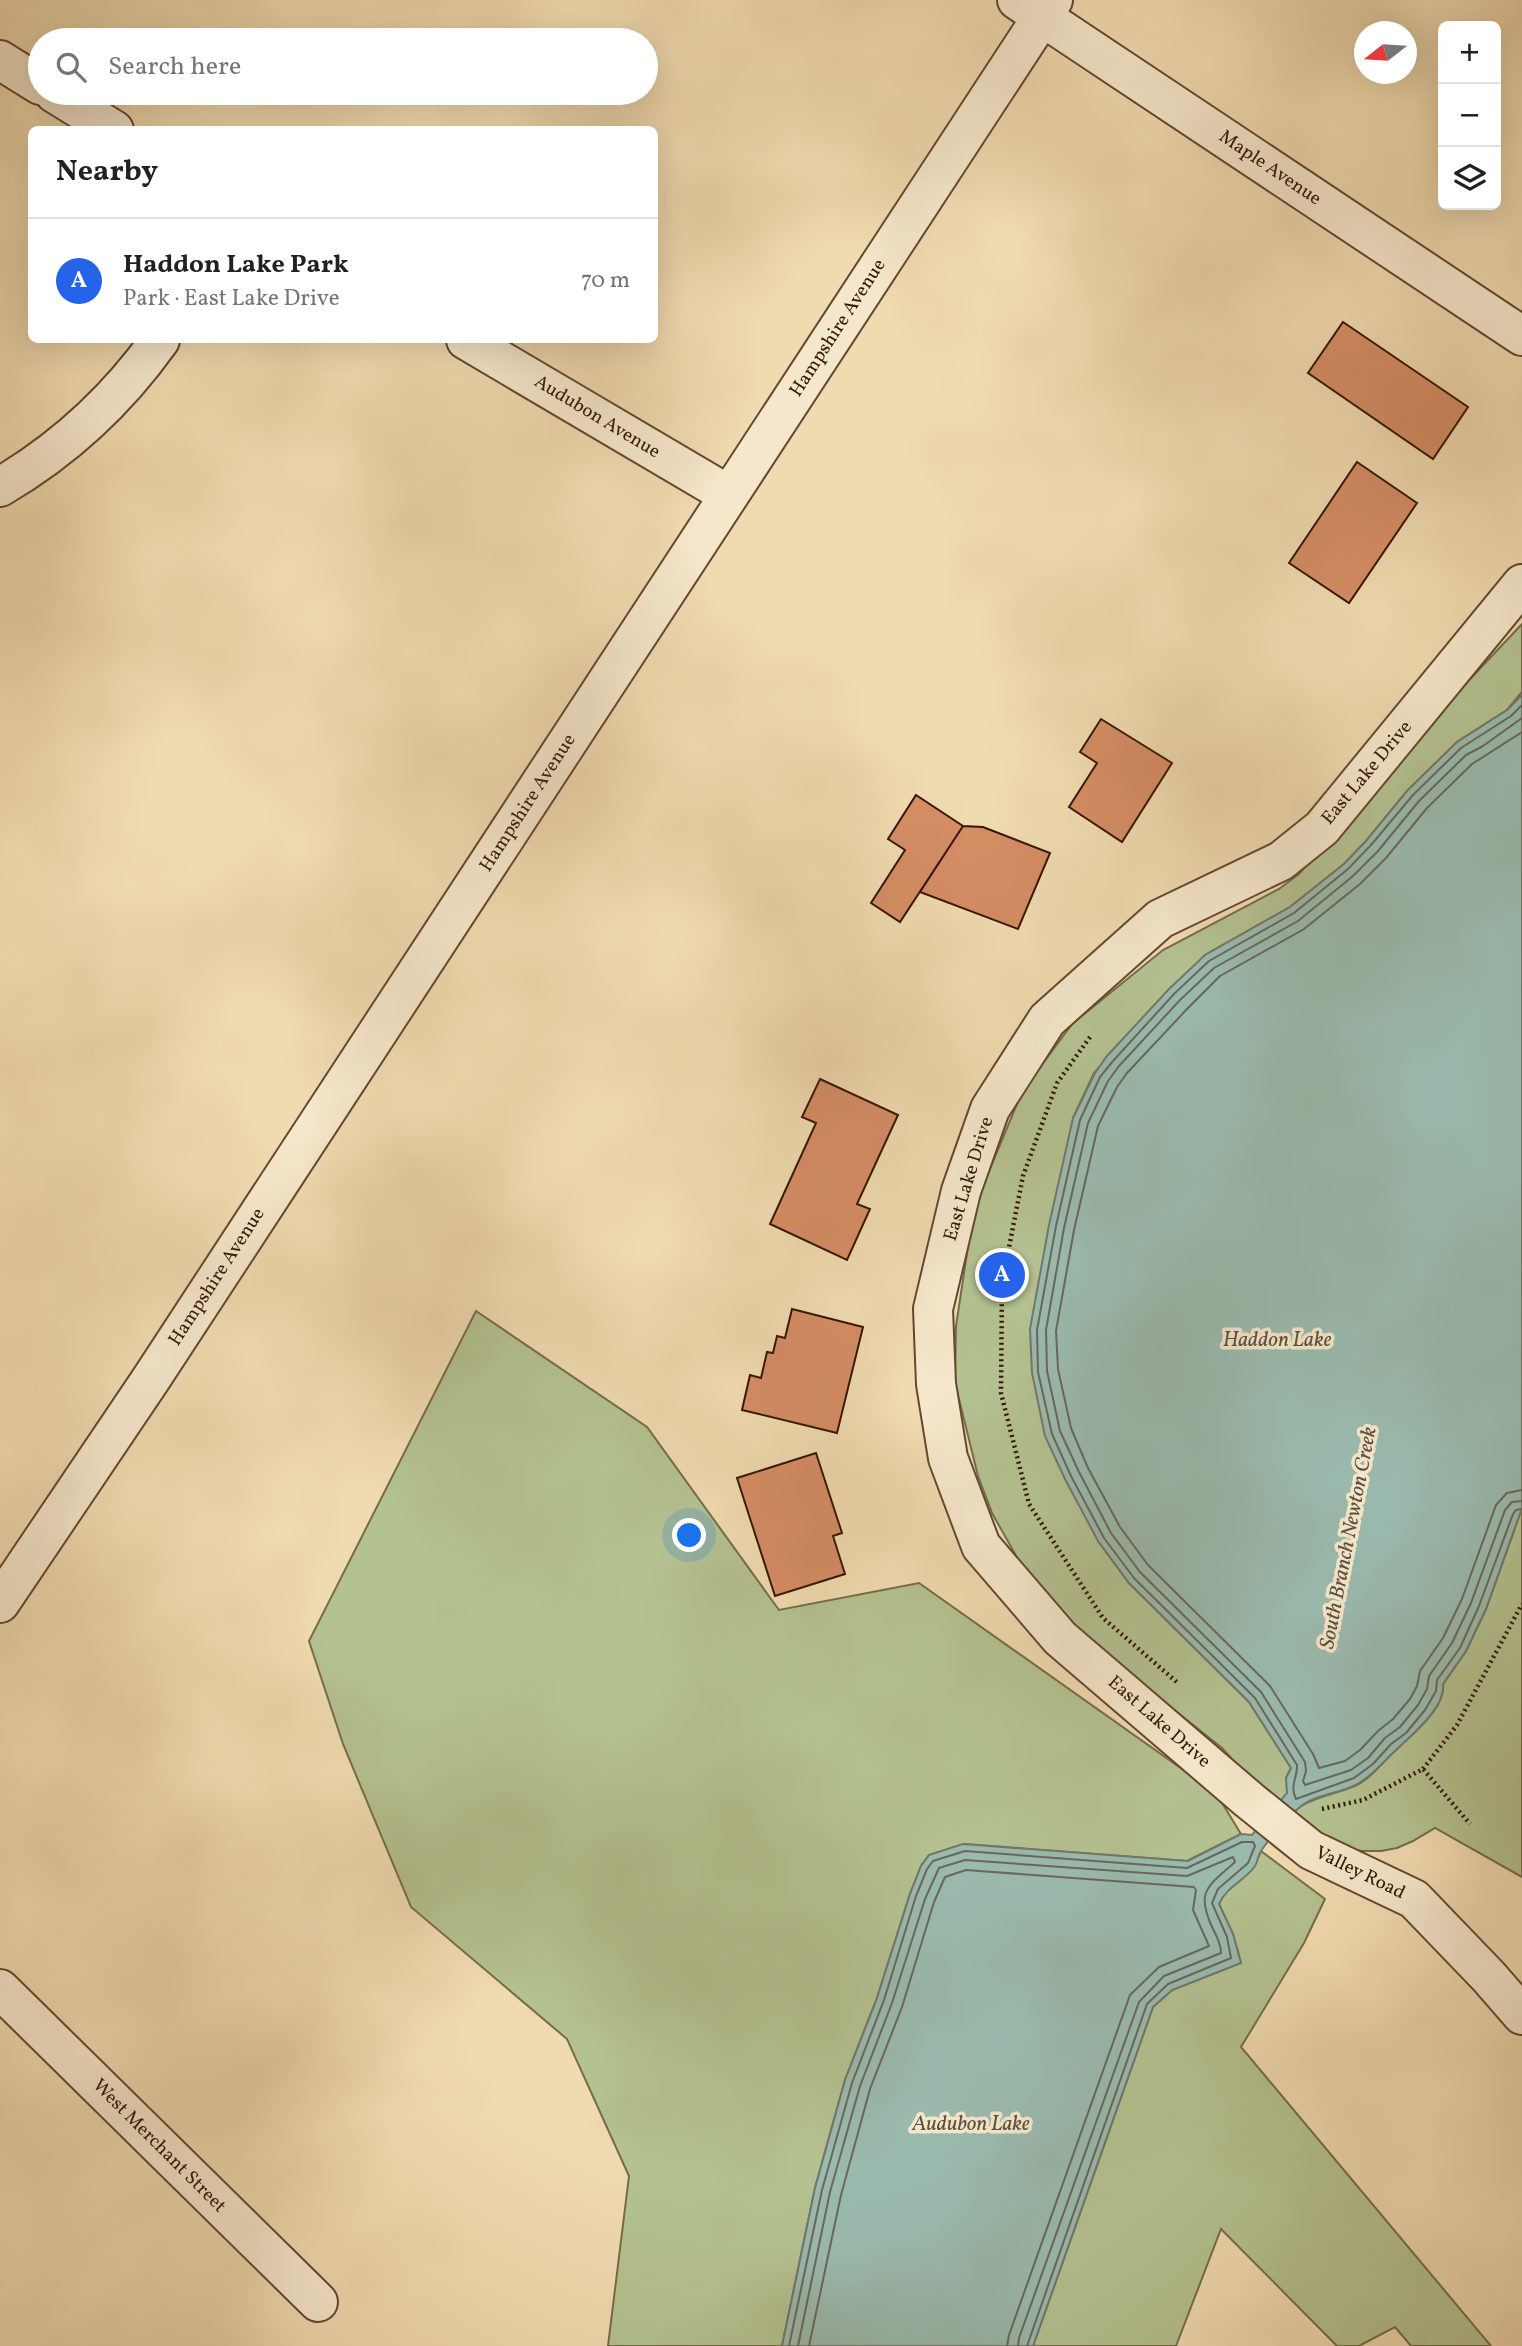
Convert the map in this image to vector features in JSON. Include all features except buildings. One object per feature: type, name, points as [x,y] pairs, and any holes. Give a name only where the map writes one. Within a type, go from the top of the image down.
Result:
[{"type":"street","name":"Maple Avenue","points":[[1037,6],[1522,336]]},
{"type":"street","name":"Hampshire Avenue","points":[[0,1603],[151,1379],[729,495],[1037,6]]},
{"type":"street","points":[[0,60],[28,78]]},
{"type":"street","points":[[73,105],[108,126]]},
{"type":"street","points":[[0,486],[83,428],[158,343]]},
{"type":"street","name":"Audubon Avenue","points":[[471,343],[729,495]]},
{"type":"street","name":"East Lake Drive","points":[[1249,1800],[1060,1638],[981,1546],[948,1458],[936,1384],[933,1309],[961,1191],[990,1109],[1047,1020],[1160,919],[1281,861],[1322,828],[1522,584]]},
{"type":"street","name":"Valley Road","points":[[1249,1800],[1311,1850],[1415,1899],[1522,2015]]},
{"type":"street","name":"West Merchant Street","points":[[0,1989],[318,2302]]},
{"type":"path","points":[[1097,1027],[1057,1083],[1023,1176],[1002,1283],[1001,1393],[1029,1504],[1103,1618],[1180,1685]]},
{"type":"path","points":[[1316,1811],[1363,1800],[1423,1769],[1457,1725],[1522,1604]]},
{"type":"path","points":[[1423,1769],[1470,1824]]},
{"type":"green space","points":[[1522,624],[1522,692],[1507,710],[1457,742],[1407,791],[1344,864],[1290,907],[1205,955],[1094,1073],[1073,1118],[1098,1541],[1129,1583],[1249,1702],[1291,1768],[1286,1778],[1301,1806],[1363,1781],[1419,1728],[1434,1710],[1443,1693],[1443,1684],[1466,1651],[1486,1609],[1522,1508],[1522,1877],[1435,1828],[1397,1848],[1381,1851],[1333,1847],[1265,1795],[1222,1748],[1060,1615],[1019,1561],[992,1513],[978,1476],[955,1383],[956,1326],[974,1207],[1022,1092],[1072,1024],[1163,950],[1279,889],[1299,874],[1406,747]]},
{"type":"green space","points":[[476,1311],[647,1427],[779,1610],[919,1583],[1216,1793],[1241,1834],[1187,1861],[964,1844],[929,1855],[921,1866],[910,1894],[877,1998],[845,2080],[815,2188],[782,2346],[608,2346],[629,2176],[567,2039],[411,1907],[343,1744],[309,1641]]},
{"type":"green space","points":[[1261,1851],[1325,1899],[1304,1943],[1241,2047],[1491,2346],[1411,2346],[1395,2327],[1359,2346],[1337,2346],[1221,2229],[1176,2346],[1033,2346],[1153,2007],[1172,1990],[1241,1963],[1233,1934],[1219,1904],[1224,1893],[1254,1867]]},
{"type":"water","name":"Haddon Lake","points":[[1522,695],[1522,1508],[1486,1609],[1466,1651],[1443,1684],[1439,1702],[1426,1720],[1364,1779],[1352,1787],[1314,1799],[1300,1807],[1264,1846],[1251,1871],[1222,1898],[1219,1904],[1233,1934],[1241,1963],[1172,1990],[1153,2007],[1033,2346],[782,2346],[815,2188],[845,2080],[877,1998],[910,1894],[921,1866],[929,1855],[963,1844],[1188,1861],[1241,1834],[1252,1835],[1287,1793],[1286,1778],[1291,1768],[1249,1702],[1129,1583],[1098,1541],[1045,1436],[1032,1373],[1030,1329],[1049,1225],[1073,1118],[1095,1073],[1107,1056],[1169,989],[1205,955],[1290,907],[1344,864],[1407,791],[1457,742],[1507,710]]},
{"type":"place","name":"Haddon Lake Park","points":[[1002,1275]]},
{"type":"water label","name":"South Branch Newton Creek","points":[[1349,1538]]},
{"type":"water label","name":"Audubon Lake","points":[[971,2124]]}]
